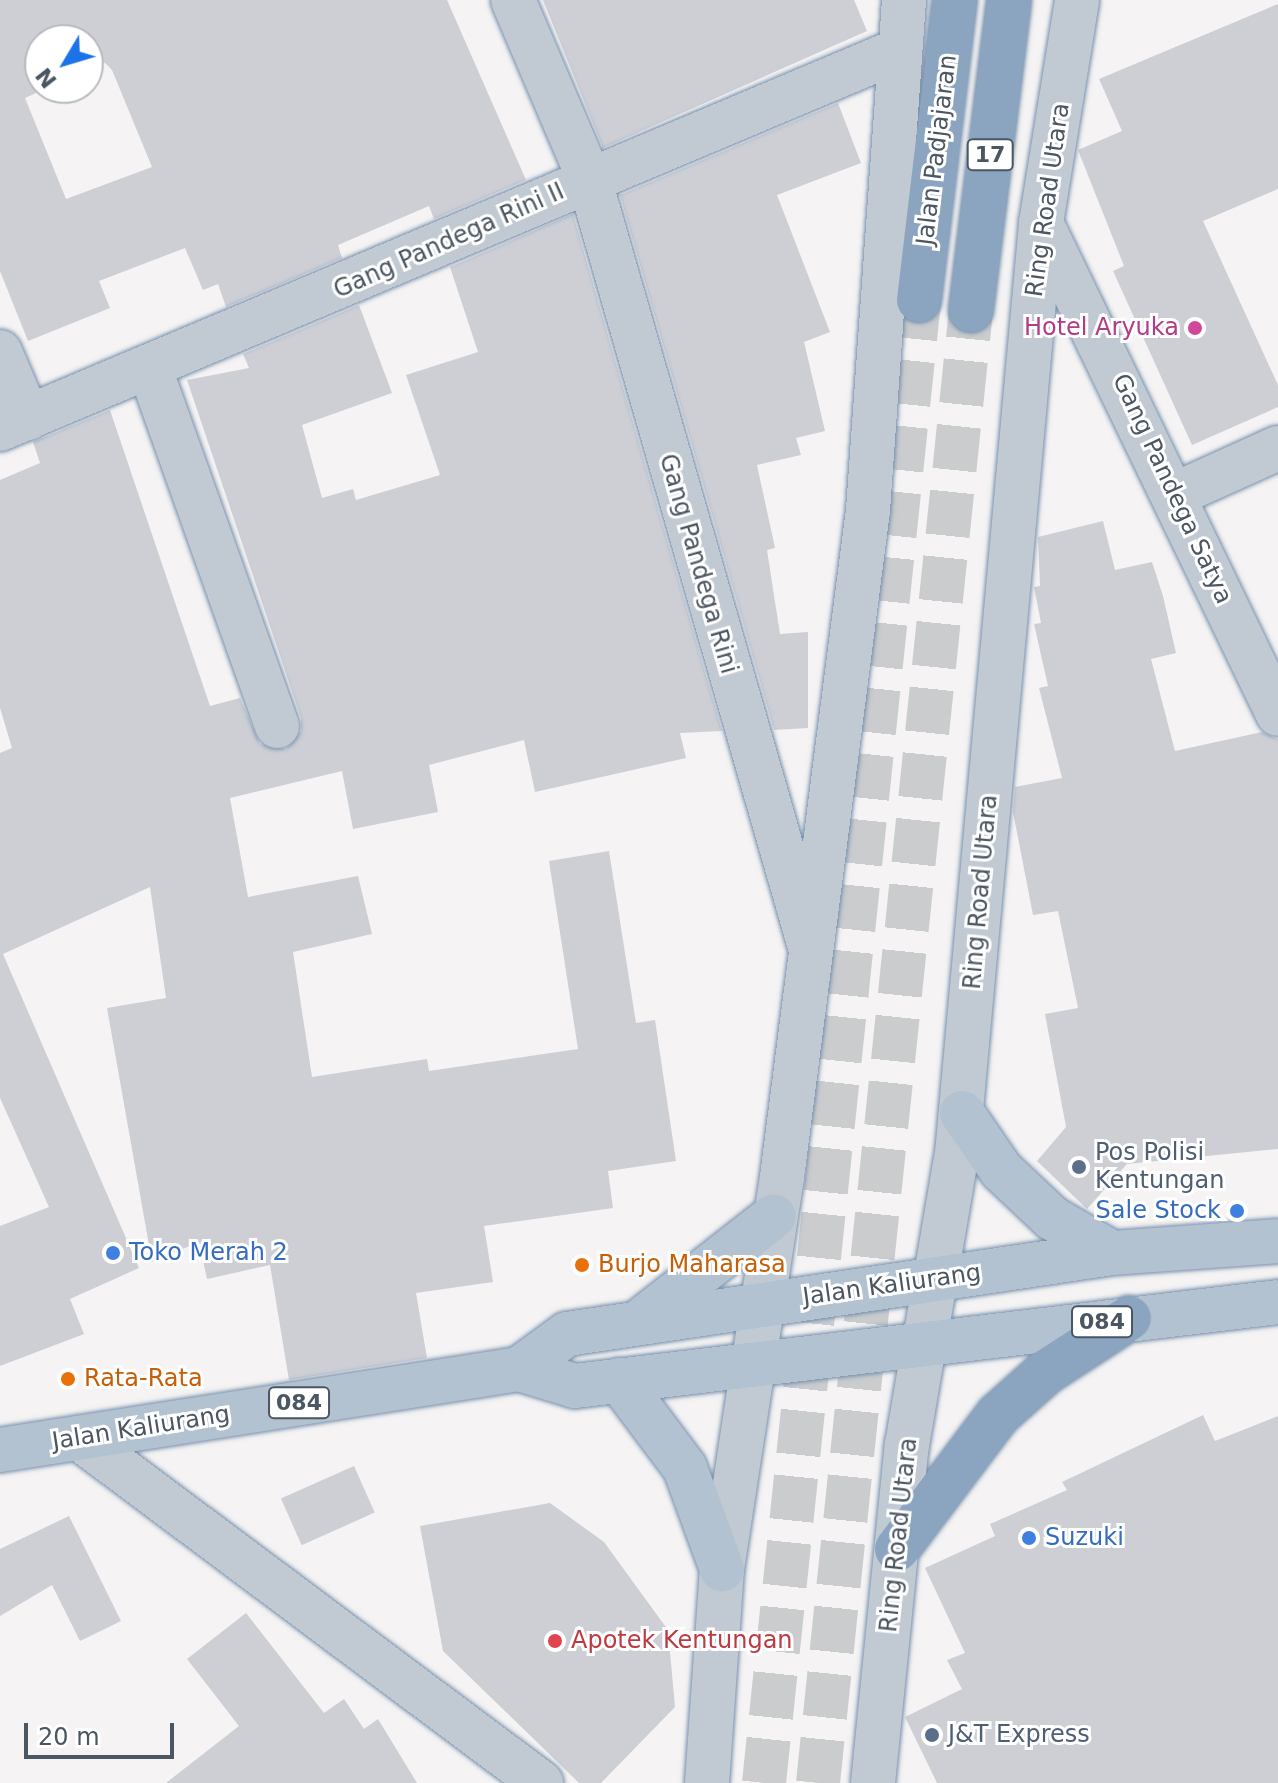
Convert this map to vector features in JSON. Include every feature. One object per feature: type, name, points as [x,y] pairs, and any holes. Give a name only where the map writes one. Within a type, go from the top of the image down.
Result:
[{"type":"highway","name":"Jalan Padjajaran","points":[[919,300],[955,0]]},
{"type":"highway","name":"17","points":[[971,310],[1009,0]]},
{"type":"highway","points":[[897,1549],[998,1415],[1046,1372],[1129,1318]]},
{"type":"main road","points":[[962,1113],[1001,1170],[1052,1218],[1112,1253]]},
{"type":"main road","points":[[639,1322],[774,1216]]},
{"type":"main road","name":"Jalan Kaliurang","points":[[519,1369],[567,1334],[1112,1253],[1278,1241]]},
{"type":"main road","name":"Jalan Kaliurang","points":[[0,1450],[519,1369],[575,1386],[1278,1302]]},
{"type":"main road","points":[[619,1380],[685,1468],[722,1569]]},
{"type":"street","name":"Gang Pandega Rini","points":[[513,0],[589,178],[812,949]]},
{"type":"street","name":"Ring Road Utara","points":[[873,1783],[897,1549],[962,1113],[1041,223],[1077,0]]},
{"type":"street","name":"Gang Pandega Rini II","points":[[14,424],[150,369],[589,178],[898,18]]},
{"type":"street","points":[[707,1783],[722,1569],[758,1304],[774,1216],[812,949],[868,510],[898,18]]},
{"type":"street","name":"Gang Pandega Satya","points":[[1041,223],[1278,714]]},
{"type":"street","points":[[0,352],[14,424]]},
{"type":"street","points":[[150,369],[277,726]]},
{"type":"street","points":[[1174,495],[1278,448]]},
{"type":"street","points":[[79,1438],[541,1783]]},
{"type":"building","points":[[0,0],[447,0],[526,180],[434,219],[429,206],[338,245],[342,258],[226,307],[218,284],[203,290],[185,248],[99,281],[110,308],[28,341],[0,271]],"holes":[[[24,24],[104,24],[104,62],[112,70],[152,167],[66,199],[27,104],[24,104]]]},
{"type":"building","points":[[543,0],[854,0],[867,31],[603,148]]},
{"type":"building","points":[[1278,4],[1278,189],[1203,221],[1278,385],[1278,407],[1192,445],[1113,271],[1124,266],[1078,150],[1122,131],[1099,79]]},
{"type":"building","points":[[838,103],[861,163],[777,195],[830,332],[804,342],[825,431],[796,438],[801,455],[757,465],[775,548],[767,550],[780,634],[808,632],[808,728],[774,730],[620,195]]},
{"type":"building","points":[[573,214],[722,731],[680,733],[686,758],[535,792],[524,740],[429,765],[438,812],[353,829],[342,771],[230,798],[248,897],[358,876],[372,934],[293,952],[312,1077],[427,1059],[429,1071],[578,1049],[549,861],[609,851],[636,1023],[655,1020],[676,1161],[608,1171],[613,1208],[484,1226],[493,1282],[416,1293],[427,1358],[289,1380],[270,1265],[207,1279],[199,1242],[152,1262],[107,1008],[166,998],[150,887],[3,954],[139,1268],[70,1299],[84,1334],[0,1366],[0,1226],[49,1207],[0,1098],[0,753],[12,748],[0,708],[0,480],[40,463],[33,442],[110,410],[210,706],[240,698],[260,744],[286,749],[301,731],[301,718],[187,380],[249,368],[243,354],[359,305],[392,393],[302,425],[322,498],[353,489],[356,500],[440,475],[406,375],[478,352],[450,267]]},
{"type":"building","points":[[1103,521],[1115,570],[1152,562],[1163,596],[1176,653],[1151,659],[1175,751],[1262,732],[1278,739],[1278,1149],[1127,1164],[1087,1209],[1037,1161],[1066,1127],[1045,1014],[1078,1008],[1058,911],[1033,915],[1013,812],[1015,787],[1062,778],[1039,688],[1048,686],[1034,624],[1041,623],[1034,587],[1040,586],[1038,537]]},
{"type":"building","points":[[1203,1415],[1215,1441],[1278,1416],[1278,1783],[937,1783],[905,1717],[962,1689],[947,1660],[965,1653],[925,1568],[995,1536],[990,1524],[1067,1490],[1062,1482]]},
{"type":"building","points":[[354,1466],[375,1513],[302,1545],[281,1499]]},
{"type":"building","name":"Apotek Kentungan","points":[[550,1503],[604,1542],[668,1630],[675,1707],[601,1783],[579,1783],[443,1651],[420,1526]]},
{"type":"building","points":[[69,1516],[121,1621],[80,1641],[52,1585],[0,1616],[0,1549]]},
{"type":"building","points":[[246,1613],[324,1713],[344,1699],[364,1729],[378,1719],[417,1783],[166,1783],[239,1726],[187,1659]]},
{"type":"tunnel","points":[[764,1783],[919,300]]},
{"type":"tunnel","points":[[818,1783],[971,310]]},
{"type":"place","name":"Hotel Aryuka","points":[[1195,328]]},
{"type":"place","name":"Pos Polisi Kentungan","points":[[1079,1167]]},
{"type":"place","name":"Sale Stock","points":[[1237,1211]]},
{"type":"place","name":"Toko Merah 2","points":[[113,1253]]},
{"type":"place","name":"Burjo Maharasa","points":[[582,1265]]},
{"type":"place","name":"Rata-Rata","points":[[68,1379]]},
{"type":"place","name":"Suzuki","points":[[1029,1538]]},
{"type":"place","name":"Apotek Kentungan","points":[[555,1641]]},
{"type":"place","name":"J&T Express","points":[[932,1735]]}]
